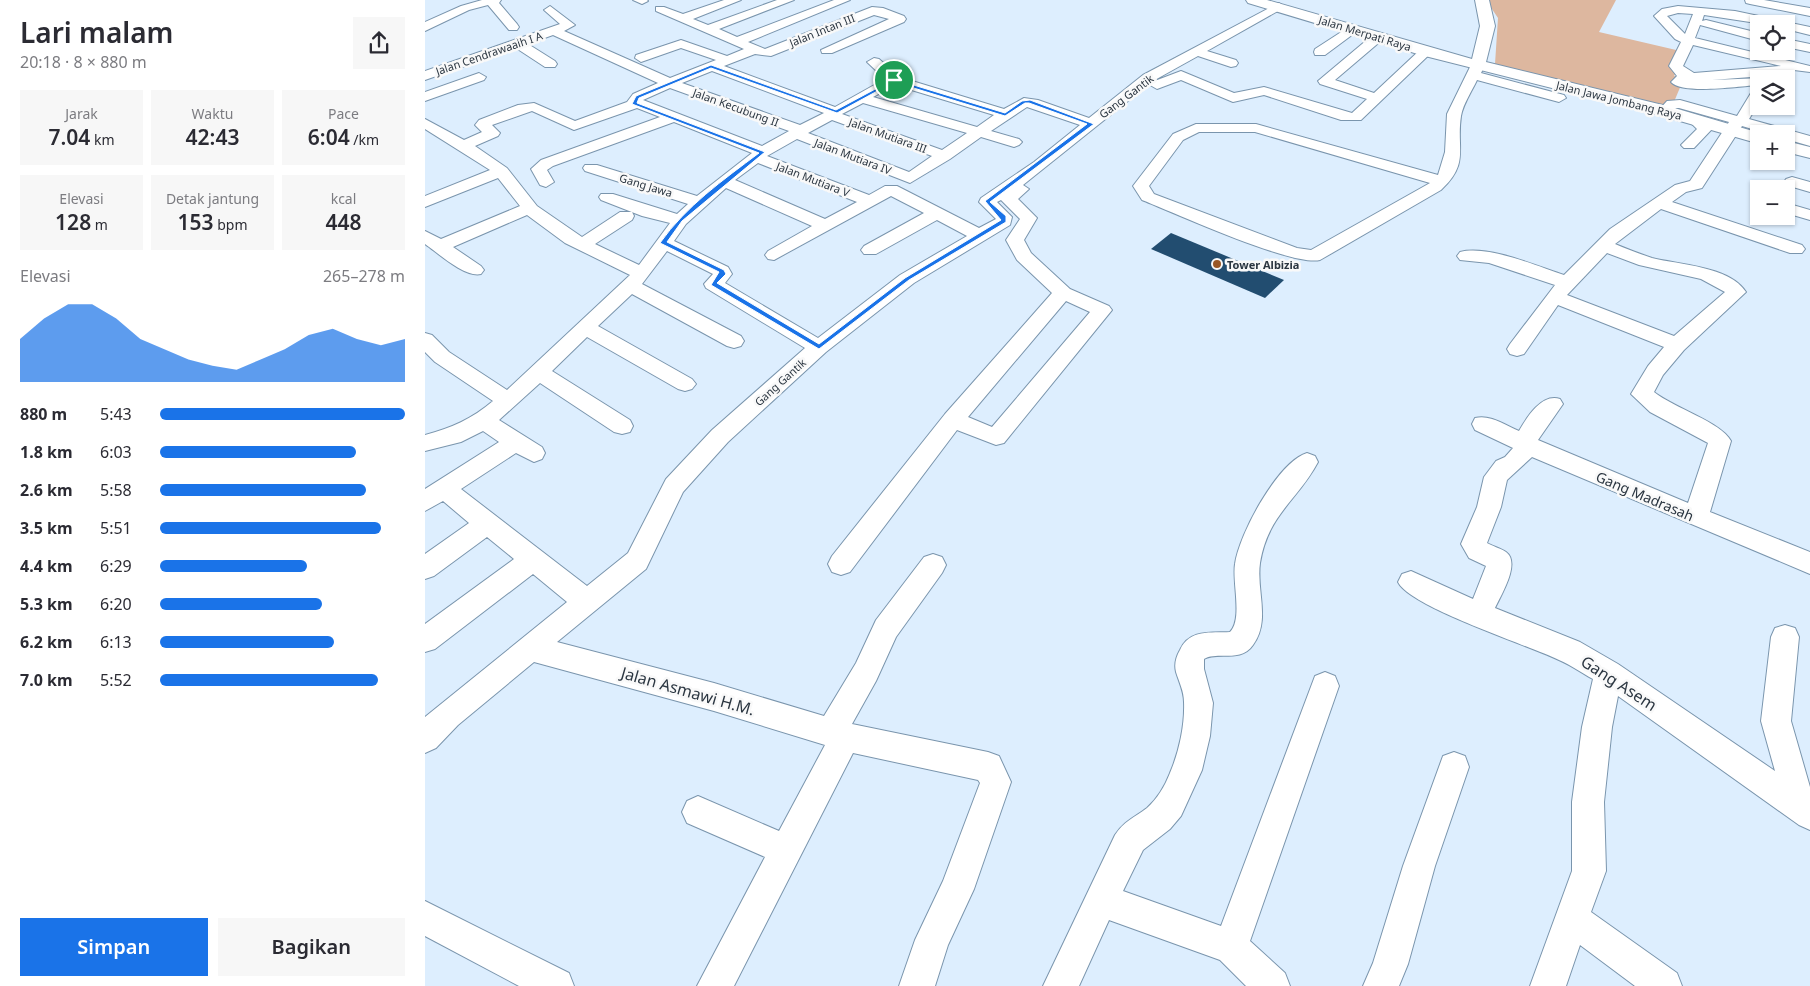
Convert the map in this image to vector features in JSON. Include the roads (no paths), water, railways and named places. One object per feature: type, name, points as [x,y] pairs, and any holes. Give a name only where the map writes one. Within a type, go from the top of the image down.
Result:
[{"type":"main road","name":"Jalan Merpati Raya","points":[[1253,0],[1427,52],[1475,70]]},
{"type":"main road","points":[[1475,70],[1488,33],[1487,15],[1481,0]]},
{"type":"main road","name":"Jalan Jawa Jombang Raya","points":[[1475,70],[1675,103],[1699,121],[1735,124],[1750,133]]},
{"type":"main road","points":[[1795,144],[1808,140]]},
{"type":"street","points":[[425,27],[459,11],[493,0],[513,27]]},
{"type":"street","points":[[683,18],[735,0]]},
{"type":"street","points":[[708,29],[787,0]]},
{"type":"street","points":[[738,41],[844,0]]},
{"type":"street","points":[[1746,0],[1810,12]]},
{"type":"street","points":[[1751,15],[1735,10],[1679,1],[1665,7],[1660,16],[1679,36],[1688,40],[1807,70]]},
{"type":"street","name":"Gang Gantik","points":[[425,738],[448,715],[637,561],[674,486],[721,436],[819,347],[907,279],[1005,219],[987,202],[1091,124],[1148,78],[1279,7]]},
{"type":"street","points":[[660,9],[766,53]]},
{"type":"street","points":[[550,10],[569,24],[554,31]]},
{"type":"street","name":"Jalan Intan III","points":[[462,146],[493,133],[482,125],[483,123],[523,108],[538,107],[574,126],[634,103],[637,97],[669,82],[727,60],[766,53],[872,11],[879,10],[899,18],[898,21],[827,50]]},
{"type":"street","points":[[1693,77],[1677,70],[1676,66],[1681,59],[1688,40],[1703,19],[1750,34]]},
{"type":"street","points":[[1795,27],[1810,31]]},
{"type":"street","points":[[1321,52],[1353,29]]},
{"type":"street","name":"Jalan Cendrawaaih I A","points":[[425,76],[554,31]]},
{"type":"street","name":"Jalan Kecubung II","points":[[554,31],[669,82],[799,132]]},
{"type":"street","points":[[1373,97],[1325,81],[1378,37]]},
{"type":"street","points":[[484,42],[495,52]]},
{"type":"street","points":[[519,44],[550,64]]},
{"type":"street","points":[[641,58],[675,44],[681,44],[727,60]]},
{"type":"street","points":[[1795,44],[1810,47],[1807,70]]},
{"type":"street","points":[[1197,52],[1231,64]]},
{"type":"street","points":[[953,420],[995,437],[1102,310],[1063,294],[1023,256],[1015,240],[1029,218],[1008,199],[1154,86],[1181,75],[1233,98],[1264,91],[1286,96],[1346,116],[1356,117],[1427,52]]},
{"type":"street","points":[[1681,59],[1750,77]]},
{"type":"street","points":[[874,62],[894,80],[1005,114]]},
{"type":"street","points":[[425,97],[479,78],[461,66]]},
{"type":"street","name":"Jalan Mutiara III","points":[[711,66],[945,156]]},
{"type":"street","points":[[1441,181],[1256,128],[1196,128],[1178,136],[1141,186],[1149,197],[1293,253],[1314,256],[1435,187],[1448,175],[1453,152],[1455,114],[1475,70],[1559,98]]},
{"type":"street","points":[[1795,75],[1807,70]]},
{"type":"street","points":[[1742,74],[1693,77],[1680,79],[1678,82],[1688,85],[1750,81]]},
{"type":"street","points":[[425,443],[453,436],[485,421],[539,374],[636,280],[680,220],[724,181],[760,155],[894,80]]},
{"type":"street","points":[[862,98],[1014,142]]},
{"type":"street","points":[[1517,349],[1554,296],[1569,284],[1583,266],[1616,233],[1661,204],[1681,188],[1697,185],[1750,99]]},
{"type":"street","points":[[945,156],[1024,102],[1030,102],[1091,124]]},
{"type":"street","name":"Jalan Mutiara V","points":[[634,103],[870,201]]},
{"type":"street","points":[[1675,103],[1735,124],[1750,127]]},
{"type":"street","points":[[546,182],[539,169],[547,163],[672,118]]},
{"type":"street","points":[[1689,145],[1706,128],[1698,123],[1699,121]]},
{"type":"street","points":[[425,123],[489,161],[510,180],[529,208],[571,239],[734,341]]},
{"type":"street","name":"Jalan Mutiara IV","points":[[799,132],[909,178],[945,156]]},
{"type":"street","points":[[1795,136],[1808,140]]},
{"type":"street","name":"Gang Jawa","points":[[591,168],[700,202]]},
{"type":"street","points":[[425,202],[501,171]]},
{"type":"street","points":[[724,181],[825,226]]},
{"type":"street","points":[[1795,183],[1810,187]]},
{"type":"street","points":[[773,255],[891,189],[979,235]]},
{"type":"street","points":[[607,197],[648,212],[680,220]]},
{"type":"street","points":[[1661,204],[1796,249]]},
{"type":"street","points":[[432,241],[529,208]]},
{"type":"street","points":[[1795,211],[1810,215]]},
{"type":"street","points":[[870,250],[936,212]]},
{"type":"street","points":[[582,245],[626,216]]},
{"type":"street","points":[[432,241],[475,270]]},
{"type":"street","points":[[663,243],[722,271],[723,274],[713,284],[819,347]]},
{"type":"street","points":[[1604,245],[1637,259],[1694,271],[1730,286],[1737,292],[1677,345],[1655,371],[1642,394],[1658,407],[1715,436],[1720,441],[1696,517]]},
{"type":"street","points":[[1465,256],[1491,258],[1569,284]]},
{"type":"street","points":[[841,564],[953,420],[1063,294]]},
{"type":"street","points":[[1554,296],[1677,345]]},
{"type":"street","points":[[586,328],[685,384]]},
{"type":"street","points":[[425,340],[442,357],[508,401]]},
{"type":"street","points":[[539,374],[622,426]]},
{"type":"street","points":[[1479,615],[1497,578],[1500,564],[1498,560],[1478,551],[1474,544],[1489,507],[1496,477],[1504,467],[1513,463],[1522,454],[1526,445],[1525,440],[1529,433],[1553,404]]},
{"type":"street","points":[[435,495],[525,447],[485,421]]},
{"type":"street","name":"Gang Madrasah","points":[[1483,424],[1526,445],[1810,563]]},
{"type":"street","points":[[1061,986],[1101,900],[1132,840],[1160,818],[1178,792],[1191,757],[1199,701],[1191,673],[1190,659],[1195,650],[1204,644],[1229,645],[1240,642],[1246,634],[1249,622],[1247,566],[1254,534],[1270,506],[1307,462]]},
{"type":"street","points":[[435,495],[487,523],[586,601]]},
{"type":"street","points":[[425,568],[487,523]]},
{"type":"street","points":[[425,640],[533,559]]},
{"type":"street","points":[[715,986],[787,850],[886,629],[933,566]]},
{"type":"street","name":"Gang Asem","points":[[1411,582],[1479,615],[1570,652],[1608,673],[1805,811]]},
{"type":"street","points":[[1785,637],[1776,721],[1805,811]]},
{"type":"street","name":"Jalan Asmawi H.M.","points":[[530,648],[714,696],[838,735],[988,767],[996,782],[957,889],[932,940],[917,986]]},
{"type":"street","points":[[1548,986],[1589,871],[1587,802],[1597,727],[1608,673]]},
{"type":"street","points":[[1231,946],[1325,686]]},
{"type":"street","points":[[1381,986],[1390,964],[1419,866],[1454,767]]},
{"type":"street","points":[[698,812],[787,850]]},
{"type":"street","points":[[1101,900],[1231,946],[1272,986]]},
{"type":"street","points":[[425,918],[556,986]]},
{"type":"street","points":[[1585,927],[1664,986]]},
{"type":"place","name":"Tower Albizia","points":[[1217,264]]}]
